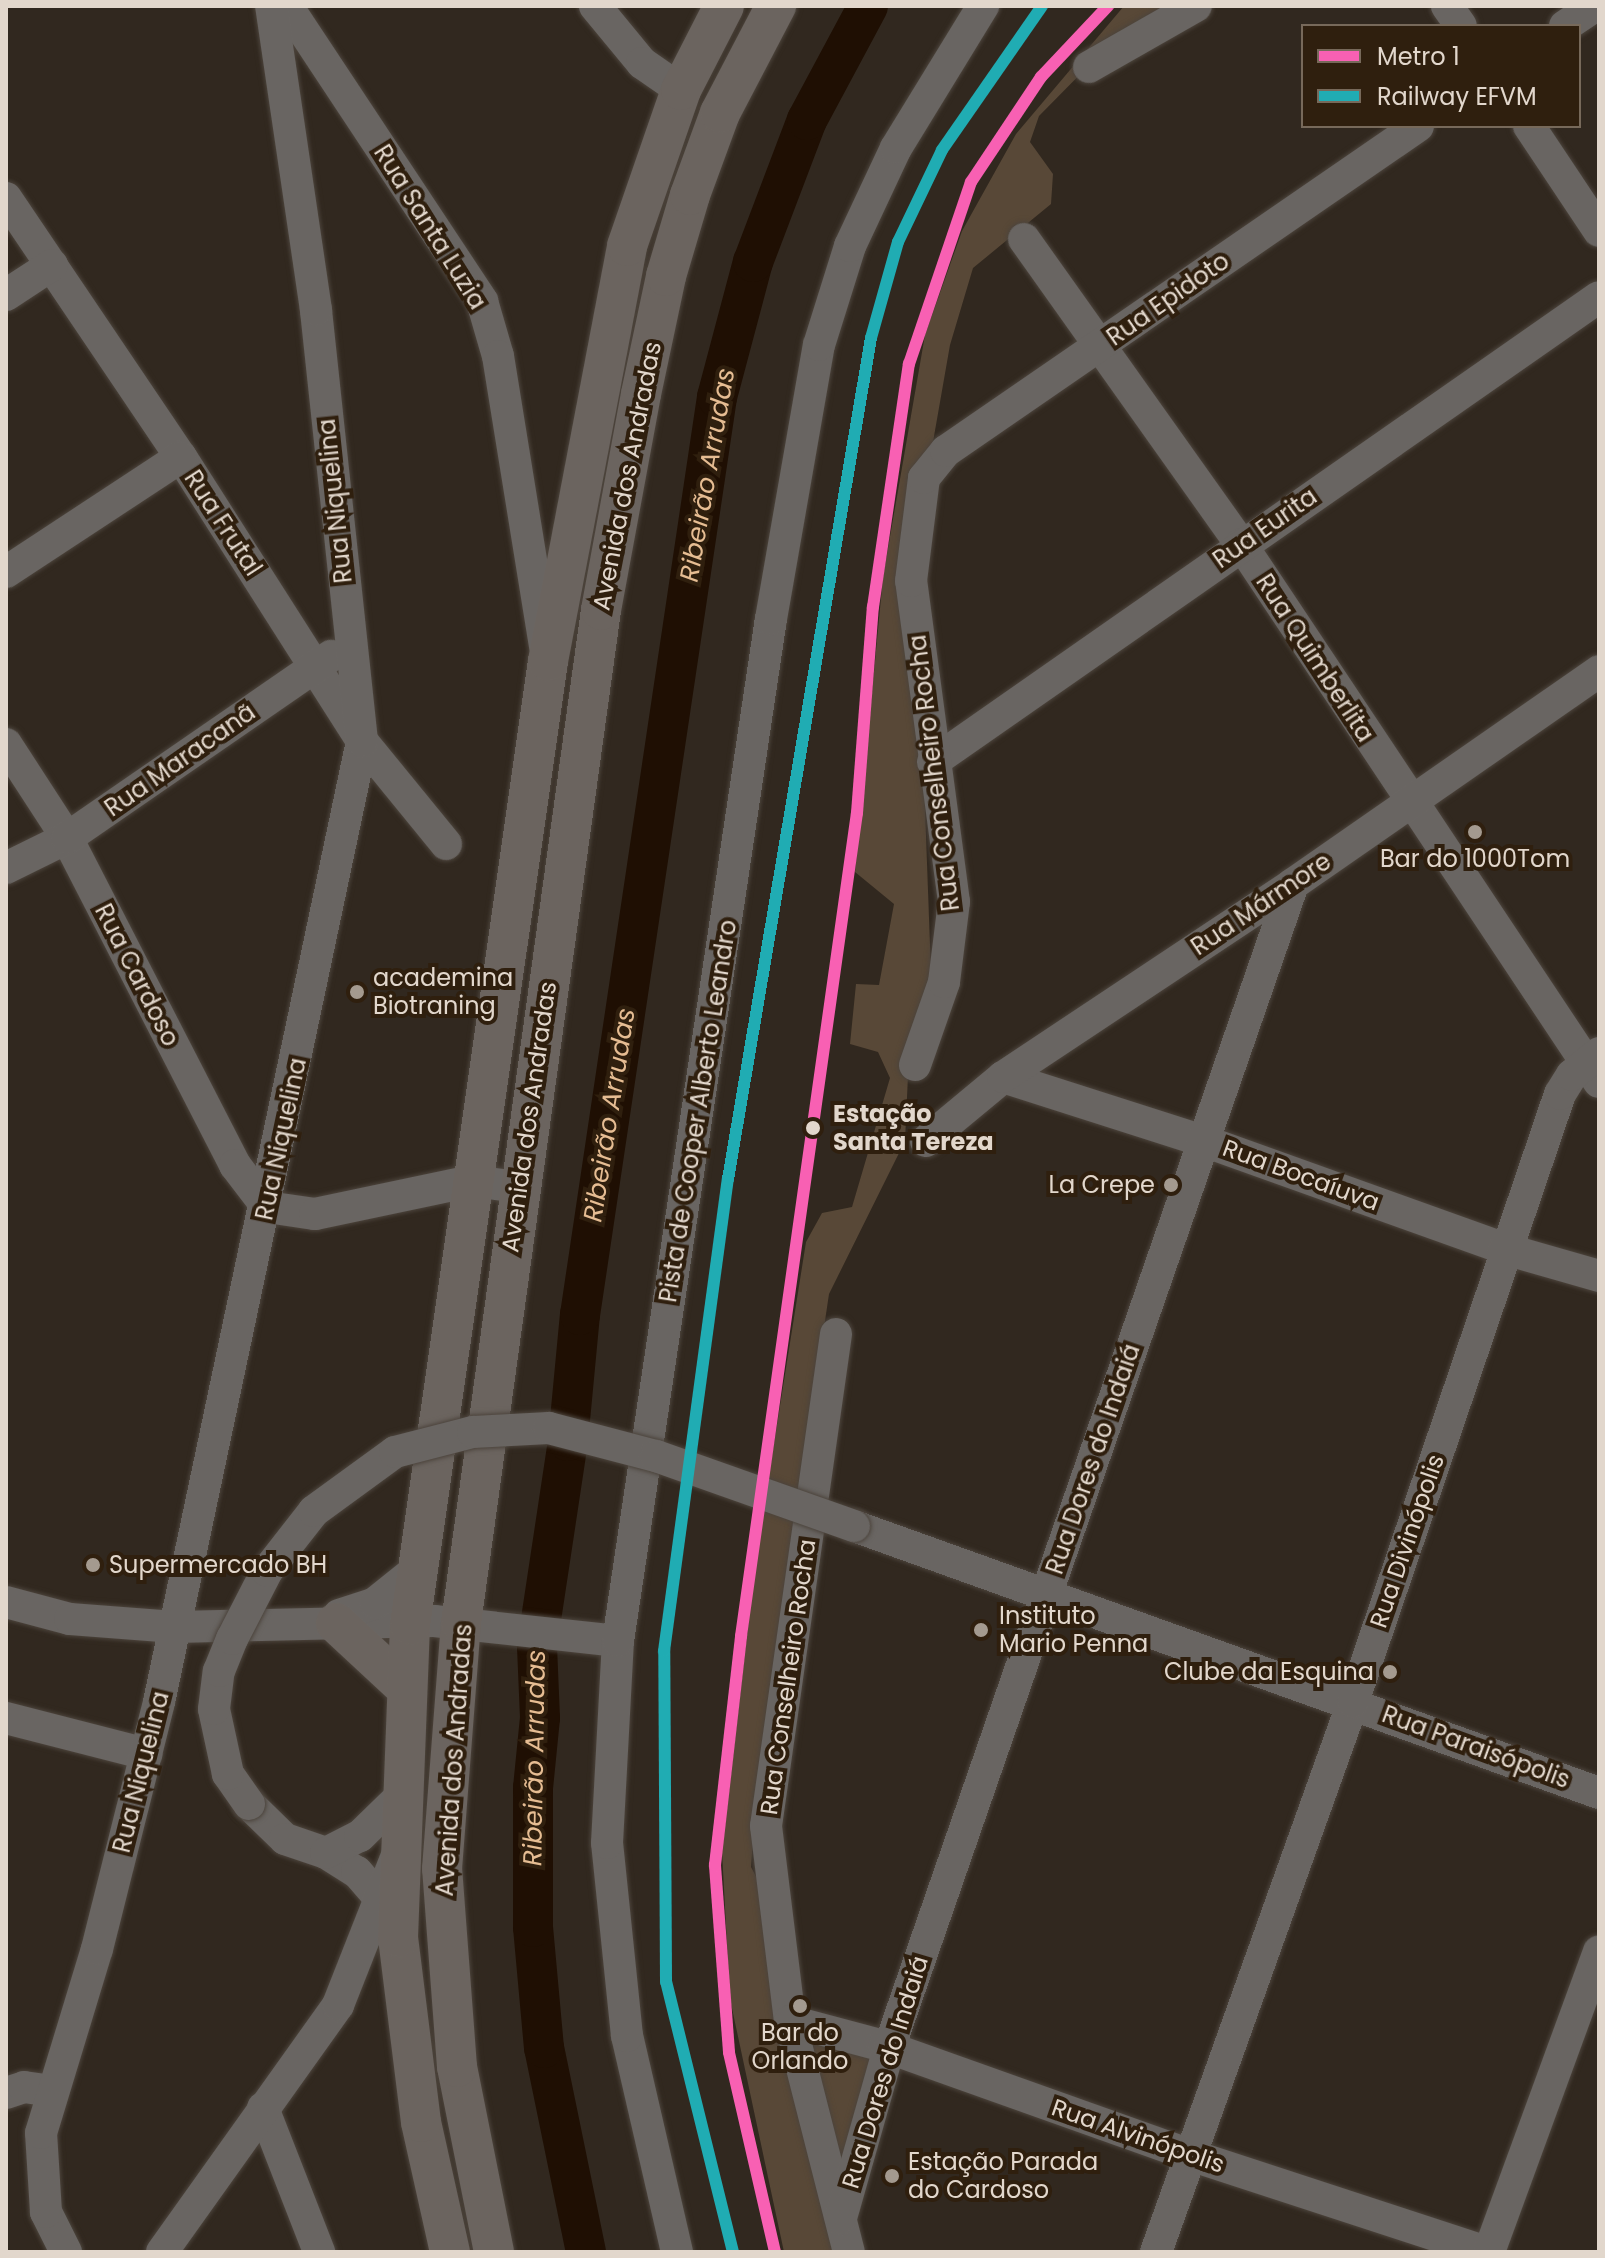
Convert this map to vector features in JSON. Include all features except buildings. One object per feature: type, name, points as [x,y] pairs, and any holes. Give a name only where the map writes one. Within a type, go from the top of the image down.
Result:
[{"type":"main road","name":"Avenida dos Andradas","points":[[450,2252],[421,2122],[398,1937],[400,1797],[410,1625],[548,661],[627,246],[681,90],[724,6]]},
{"type":"main road","name":"Avenida dos Andradas","points":[[494,2252],[457,2067],[442,1869],[461,1623],[518,1187],[601,610],[666,276],[720,113],[776,6]]},
{"type":"main road","points":[[327,1622],[406,1688]]},
{"type":"main road","points":[[378,1896],[398,1937]]},
{"type":"street","name":"Rua Niquelina","points":[[66,2252],[54,2234],[41,2184],[41,2133],[97,1949],[146,1754],[267,1207],[362,741],[316,310],[271,6]]},
{"type":"street","name":"Rua Santa Luzia","points":[[287,6],[482,301],[498,356],[548,661]]},
{"type":"street","points":[[595,6],[642,63],[681,90]]},
{"type":"street","name":"Pista de Cooper Alberto Leandro","points":[[677,2252],[627,2036],[607,1843],[618,1641],[771,619],[819,345],[850,246],[896,148],[983,6]]},
{"type":"street","points":[[1089,67],[1196,6]]},
{"type":"street","points":[[1447,6],[1460,24]]},
{"type":"street","points":[[1568,24],[1595,6]]},
{"type":"street","name":"Rua Epidoto","points":[[924,478],[946,451],[1415,128]]},
{"type":"street","points":[[1530,128],[1599,231]]},
{"type":"street","name":"Rua Frutal","points":[[6,198],[181,457],[362,741],[446,844]]},
{"type":"street","name":"Rua Quimberlita","points":[[1024,239],[1241,544],[1408,801],[1594,1066]]},
{"type":"street","points":[[6,295],[52,265]]},
{"type":"street","name":"Rua Eurita","points":[[933,762],[1241,544],[1599,297]]},
{"type":"street","points":[[6,572],[181,457]]},
{"type":"street","name":"Rua Conselheiro Rocha","points":[[915,1065],[944,982],[954,902],[911,581],[924,478]]},
{"type":"street","name":"Rua Maracanã","points":[[6,868],[67,838],[350,644]]},
{"type":"street","name":"Rua Mármore","points":[[926,1141],[1003,1077],[1293,884],[1408,801],[1599,671]]},
{"type":"street","name":"Rua Cardoso","points":[[6,744],[67,838],[235,1165],[267,1207]]},
{"type":"street","name":"Rua Dores do Indaiá","points":[[841,2218],[889,2048],[1293,884]]},
{"type":"street","name":"Rua Divinópolis","points":[[1156,2252],[1353,1702],[1560,1094],[1594,1066]]},
{"type":"street","name":"Rua Bocaíuva","points":[[1003,1077],[1204,1141],[1505,1249],[1599,1276]]},
{"type":"street","points":[[267,1207],[315,1214],[472,1181],[518,1187]]},
{"type":"street","name":"Rua Conselheiro Rocha","points":[[836,1334],[766,1826],[790,2021],[849,2252]]},
{"type":"street","name":"Rua Paraisópolis","points":[[378,1896],[357,1872],[326,1853],[285,1839],[249,1804],[228,1774],[214,1709],[219,1671],[237,1626],[267,1571],[314,1511],[395,1452],[473,1432],[549,1428],[656,1456],[1046,1592],[1599,1793]]},
{"type":"street","points":[[327,1622],[375,1603],[420,1567]]},
{"type":"street","points":[[6,1602],[70,1619],[175,1627],[327,1622],[461,1623],[618,1641]]},
{"type":"street","points":[[6,1718],[146,1754]]},
{"type":"street","points":[[326,1853],[360,1836],[400,1797]]},
{"type":"street","points":[[162,2252],[338,2005],[356,1968],[378,1896],[398,1853]]},
{"type":"street","points":[[1488,2252],[1599,1951]]},
{"type":"street","name":"Rua Alvinópolis","points":[[790,2021],[889,2048],[1190,2155],[1488,2252]]},
{"type":"street","points":[[6,2093],[24,2087],[53,2091]]},
{"type":"street","points":[[263,2108],[319,2252]]},
{"type":"shaded area","points":[[1124,6],[1172,6],[1110,44],[1039,116],[1030,142],[1053,174],[1051,204],[973,268],[950,345],[933,442],[913,481],[931,972],[909,1054],[905,1141],[829,1294],[758,1771],[751,1867],[761,1886],[839,2252],[784,2252],[730,1999],[722,1852],[756,1557],[806,1242],[822,1213],[852,1207],[890,1078],[878,1052],[850,1044],[856,984],[879,985],[894,904],[855,872],[883,577],[925,335],[962,231],[1016,134]]},
{"type":"shaded area","points":[[801,2030],[877,2051],[840,2197]]},
{"type":"waterway","name":"Ribeirão Arrudas","points":[[586,2252],[544,2048],[533,1927],[533,1788],[540,1718],[537,1646],[568,1441],[580,1315],[717,397],[753,262],[807,120],[868,6]]},
{"type":"metro line","name":"1","points":[[775,2252],[729,2052],[715,1865],[741,1636],[857,813],[873,607],[909,364],[971,182],[1041,77],[1108,6]]},
{"type":"rail line","name":"EFVM","points":[[733,2252],[666,1982],[664,1651],[728,1179],[871,338],[898,242],[942,150],[1042,6]]},
{"type":"place","name":"Bar do 1000Tom","points":[[1475,832]]},
{"type":"place","name":"academina Biotraning","points":[[357,992]]},
{"type":"place","name":"Estação Santa Tereza","points":[[813,1128]]},
{"type":"place","name":"La Crepe","points":[[1171,1185]]},
{"type":"place","name":"Supermercado BH","points":[[93,1565]]},
{"type":"place","name":"Instituto Mario Penna","points":[[981,1630]]},
{"type":"place","name":"Clube da Esquina","points":[[1390,1672]]},
{"type":"place","name":"Bar do Orlando","points":[[800,2006]]},
{"type":"place","name":"Estação Parada do Cardoso","points":[[892,2176]]}]
